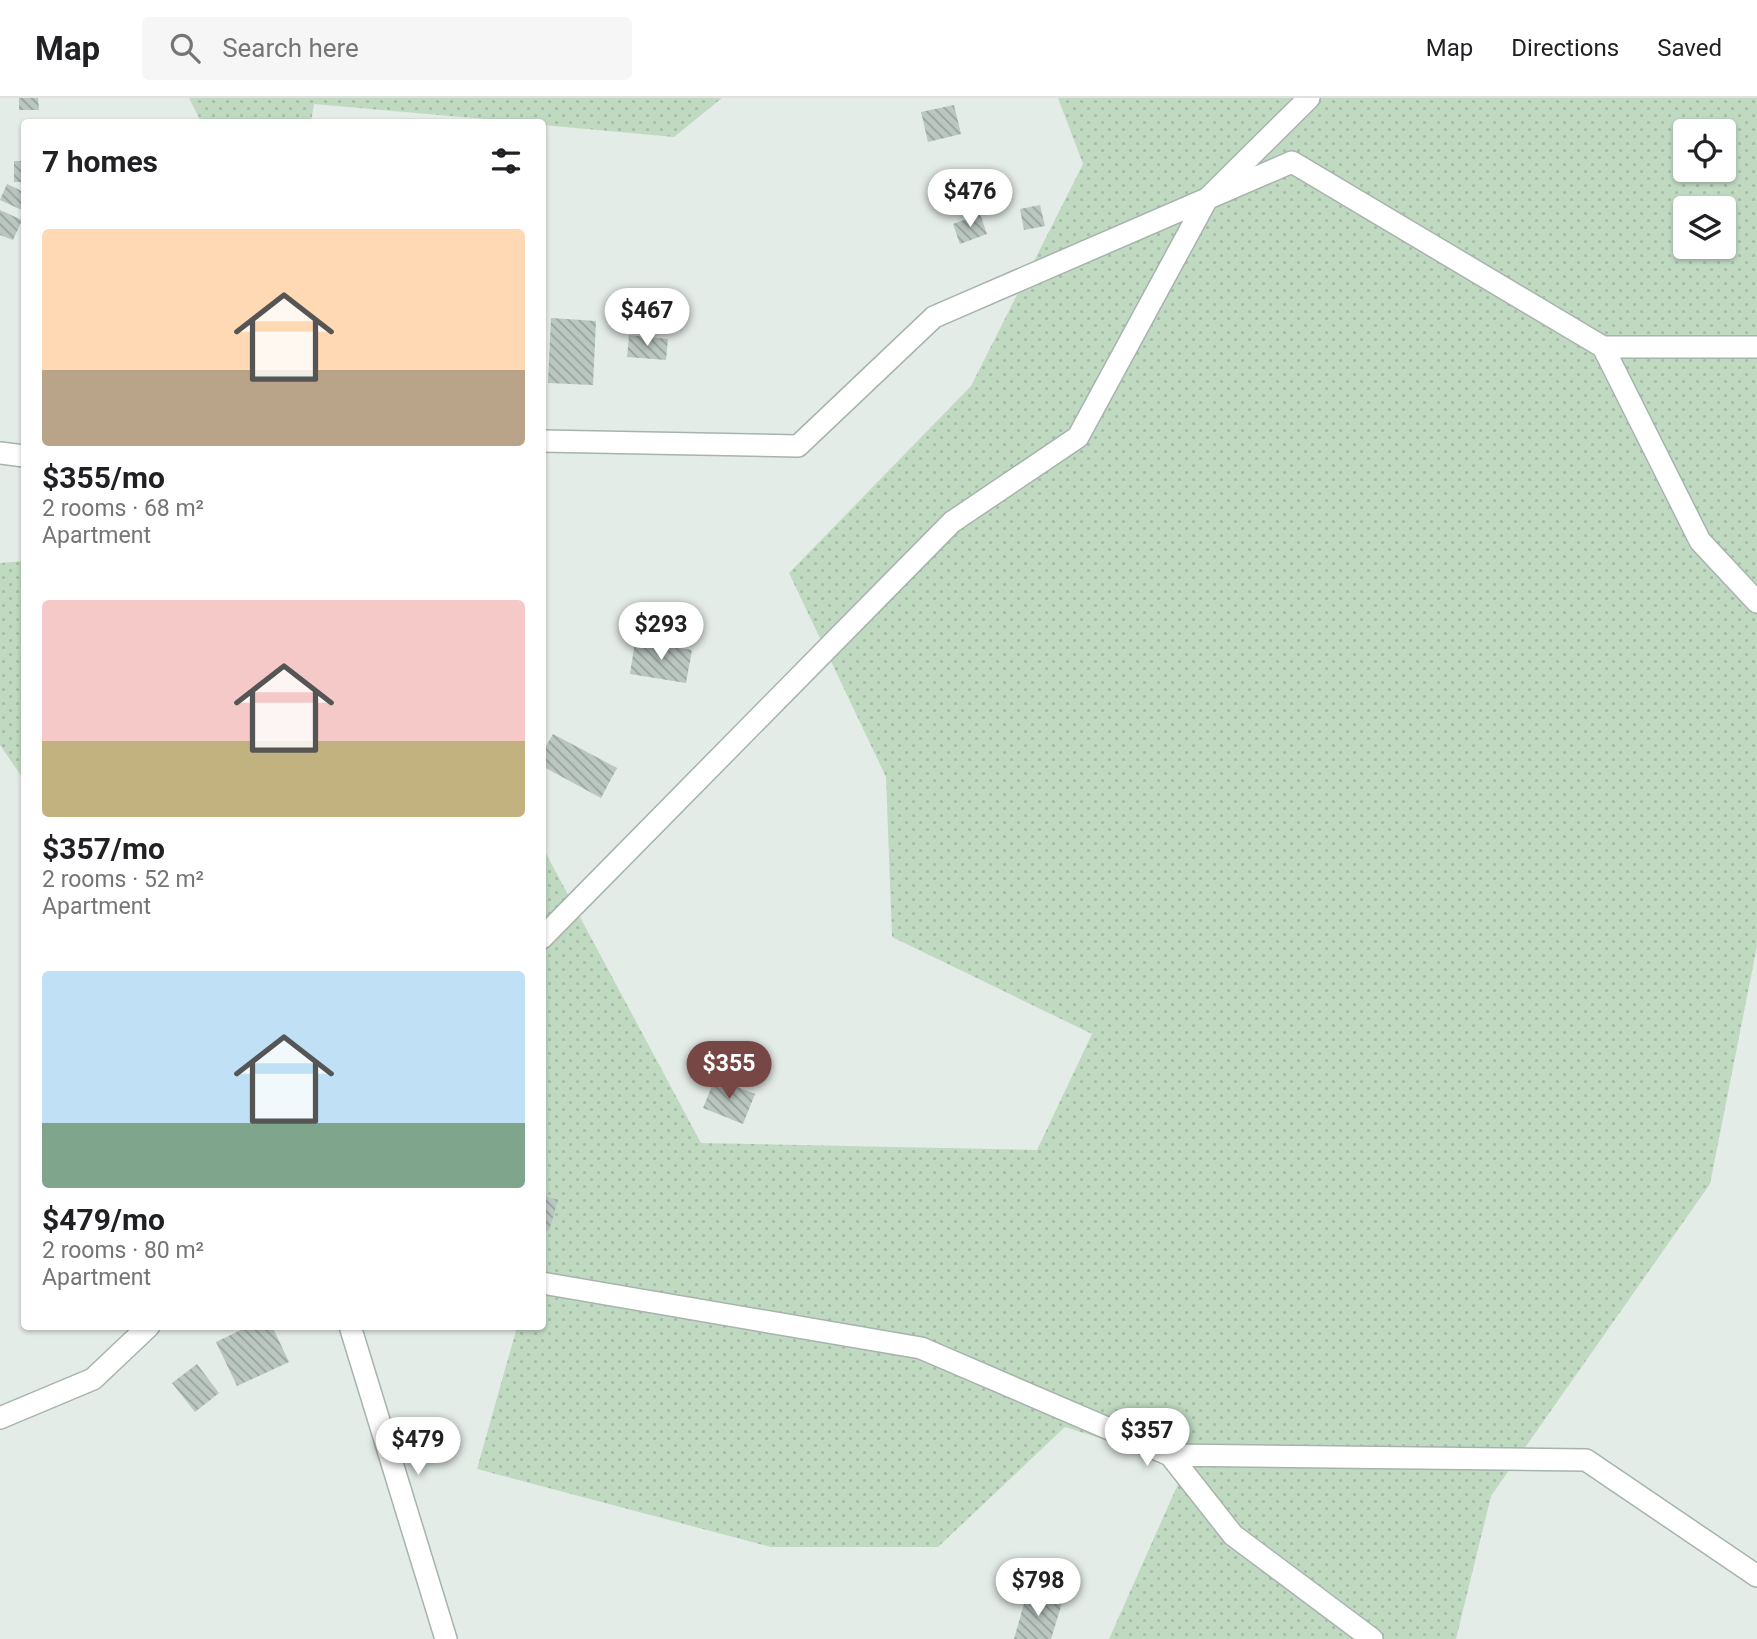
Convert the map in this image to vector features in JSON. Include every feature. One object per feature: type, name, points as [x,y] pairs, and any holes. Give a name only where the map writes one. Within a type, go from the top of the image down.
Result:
[{"type":"street","points":[[546,934],[952,522],[1078,437],[1207,199],[1309,98]]},
{"type":"street","points":[[546,442],[798,446],[934,317],[1292,162],[1603,346],[1757,347]]},
{"type":"street","points":[[1603,346],[1700,541],[1757,602]]},
{"type":"street","points":[[0,453],[21,456]]},
{"type":"street","points":[[546,1284],[921,1348],[1170,1455],[1586,1460],[1757,1576]]},
{"type":"street","points":[[0,1418],[93,1379],[145,1330]]},
{"type":"street","points":[[351,1330],[446,1639]]},
{"type":"street","points":[[1170,1455],[1233,1535],[1372,1639]]},
{"type":"green space","points":[[189,98],[722,98],[674,137],[546,125],[546,119],[486,119],[314,104],[312,119],[200,119]]},
{"type":"green space","points":[[1058,98],[1757,98],[1757,946],[1710,1184],[1491,1496],[1456,1639],[1109,1639],[1186,1466],[1065,1427],[938,1547],[771,1547],[477,1469],[516,1330],[546,1330],[546,854],[701,1143],[1037,1150],[1092,1034],[892,937],[886,777],[789,573],[971,386],[1083,164]]},
{"type":"green space","points":[[21,561],[21,776],[0,745],[0,563]]},
{"type":"building","points":[[19,98],[38,98],[39,110],[19,110]]},
{"type":"building","points":[[954,105],[961,134],[928,142],[921,112]]},
{"type":"building","points":[[14,161],[21,161],[21,182],[14,182]]},
{"type":"building","points":[[7,184],[21,191],[21,210],[0,200]]},
{"type":"building","points":[[1040,205],[1045,226],[1024,230],[1020,209]]},
{"type":"building","points":[[0,210],[21,220],[13,240],[0,235]]},
{"type":"building","points":[[980,214],[987,234],[960,244],[953,224]]},
{"type":"building","points":[[551,318],[596,321],[593,385],[548,383]]},
{"type":"building","points":[[629,335],[668,339],[666,360],[627,357]]},
{"type":"building","points":[[635,641],[692,650],[686,683],[630,674]]},
{"type":"building","points":[[553,734],[617,768],[601,798],[546,768],[546,746]]},
{"type":"building","points":[[715,1078],[755,1094],[743,1124],[703,1108]]},
{"type":"building","points":[[546,1196],[558,1200],[549,1231],[546,1230]]},
{"type":"building","points":[[241,1330],[274,1330],[289,1362],[237,1386],[216,1342]]},
{"type":"building","points":[[197,1364],[219,1393],[195,1412],[172,1383]]},
{"type":"building","points":[[1027,1593],[1062,1603],[1051,1639],[1014,1639]]}]
